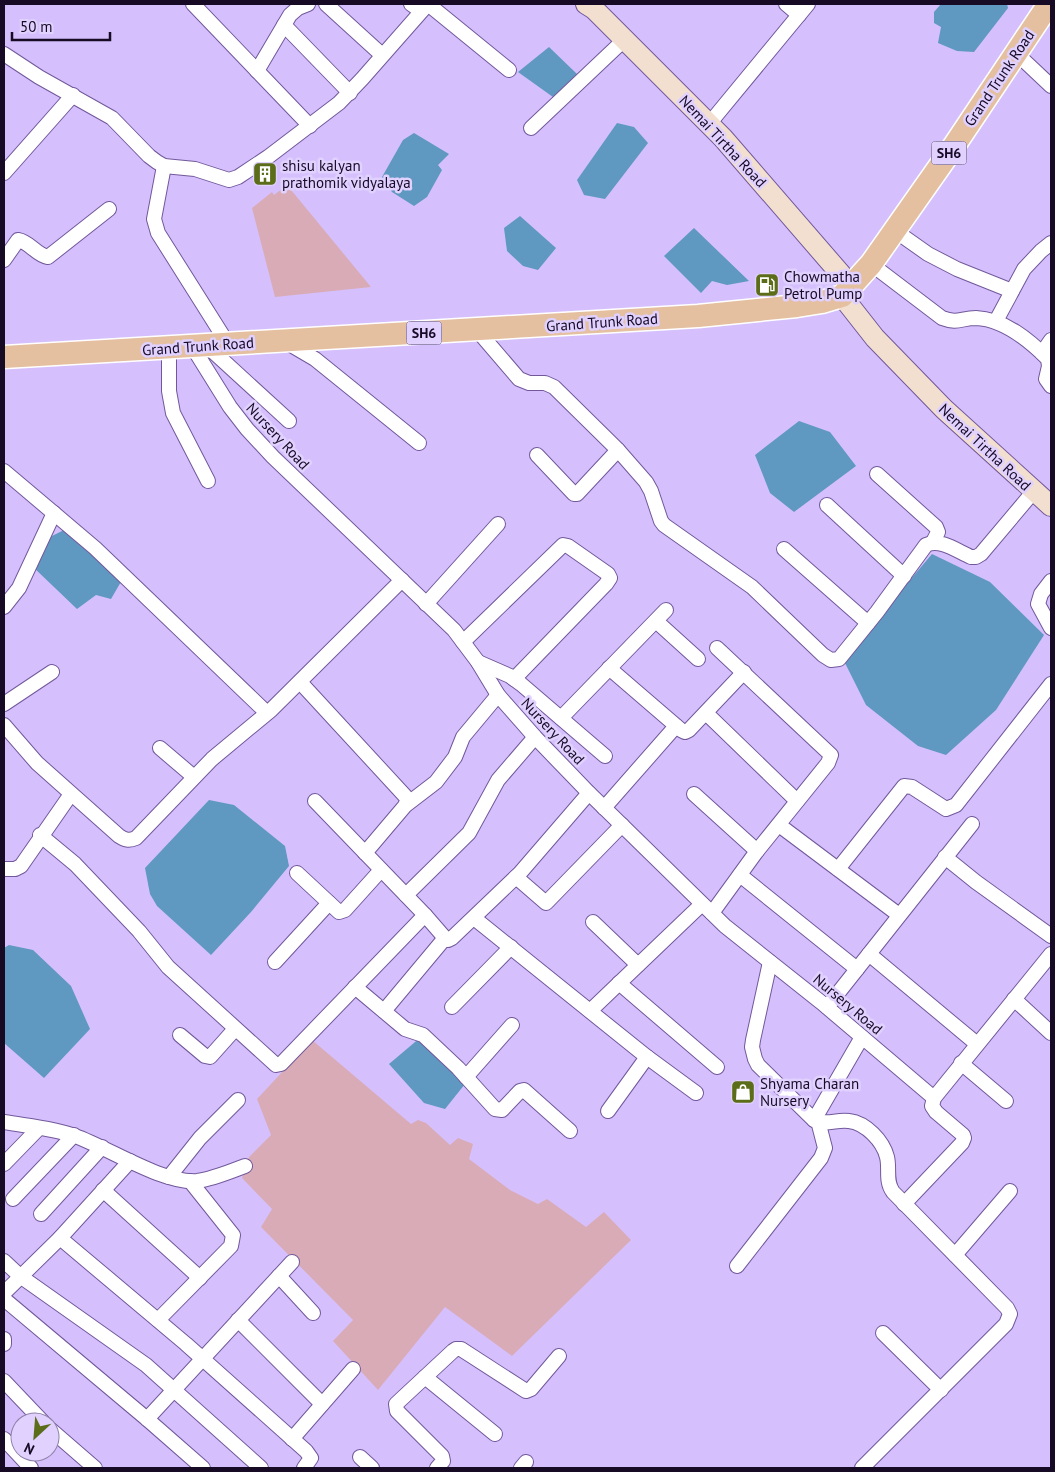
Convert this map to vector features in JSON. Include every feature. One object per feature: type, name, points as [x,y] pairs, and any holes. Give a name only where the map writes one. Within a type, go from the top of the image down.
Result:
[{"type":"main road","name":"Grand Trunk Road","points":[[4,357],[477,330],[762,311],[822,302],[847,291],[871,264],[954,146],[1048,4]]},
{"type":"street","points":[[193,4],[310,126]]},
{"type":"street","points":[[257,71],[290,15],[298,8],[308,4]]},
{"type":"street","points":[[326,4],[382,55]]},
{"type":"street","name":"Nemai Tirtha Road","points":[[586,4],[594,9],[709,124],[847,291],[875,338],[944,409],[1051,506]]},
{"type":"street","points":[[786,4],[799,15]]},
{"type":"street","points":[[709,124],[808,4]]},
{"type":"street","points":[[4,54],[39,77],[112,118],[149,156],[164,166],[195,168],[226,180],[232,180],[274,152],[310,126],[350,93],[422,6],[509,70]]},
{"type":"street","points":[[284,25],[350,93]]},
{"type":"street","points":[[531,128],[624,40]]},
{"type":"street","points":[[1016,53],[1051,86]]},
{"type":"street","points":[[4,172],[73,95]]},
{"type":"street","points":[[164,166],[154,219],[155,226],[209,345],[289,421]]},
{"type":"street","points":[[4,260],[18,240],[24,241],[43,256],[48,257],[109,209]]},
{"type":"street","points":[[894,230],[928,254],[950,266],[1012,291]]},
{"type":"street","points":[[996,321],[1030,261],[1051,243]]},
{"type":"street","points":[[871,264],[942,318],[959,322],[972,318],[988,319],[1013,330],[1048,359],[1049,366],[1046,379],[1051,386]]},
{"type":"street","points":[[477,330],[519,379],[529,383],[545,383],[554,387],[618,450],[648,486],[664,526],[752,587],[828,658],[834,660],[839,659],[868,624],[926,545],[933,542],[942,544],[971,557],[976,557],[981,554],[1034,491]]},
{"type":"street","points":[[282,340],[315,359],[419,443]]},
{"type":"street","points":[[1042,353],[1051,340]]},
{"type":"street","name":"Nursery Road","points":[[209,345],[230,407],[247,429],[273,457],[454,630],[478,662],[498,695],[535,737],[604,808],[741,940],[827,1007],[934,1098]]},
{"type":"street","points":[[169,348],[169,391],[173,413],[208,482]]},
{"type":"street","points":[[537,455],[574,494],[577,494],[618,450]]},
{"type":"street","points":[[4,471],[95,548],[267,713]]},
{"type":"street","points":[[877,474],[936,527],[938,532],[933,542]]},
{"type":"street","points":[[827,505],[904,576]]},
{"type":"street","points":[[4,607],[19,588],[54,512]]},
{"type":"street","points":[[426,604],[498,524]]},
{"type":"street","points":[[463,642],[563,545],[568,546],[608,574],[610,578],[606,584],[514,680]]},
{"type":"street","points":[[784,549],[868,624]]},
{"type":"street","points":[[4,726],[37,763],[71,794],[119,836],[131,840],[136,838],[212,760],[300,682],[402,580]]},
{"type":"street","points":[[1051,581],[1041,594],[1038,604],[1051,628]]},
{"type":"street","points":[[561,718],[661,616],[698,659]]},
{"type":"street","points":[[590,1011],[638,965],[707,908],[740,875],[828,763],[831,756],[717,648]]},
{"type":"street","points":[[478,662],[514,680],[605,756]]},
{"type":"street","points":[[609,668],[685,732],[706,713],[744,672]]},
{"type":"street","points":[[4,704],[52,672]]},
{"type":"street","points":[[300,682],[406,797],[406,805]]},
{"type":"street","points":[[838,869],[904,786],[912,788],[948,810],[956,805],[1051,684]]},
{"type":"street","points":[[365,853],[406,805],[438,778],[455,756],[463,737],[498,695]]},
{"type":"street","points":[[706,713],[797,801]]},
{"type":"street","points":[[604,808],[676,726]]},
{"type":"street","points":[[406,895],[469,833],[498,780],[535,737]]},
{"type":"street","points":[[160,748],[194,777]]},
{"type":"street","points":[[315,802],[448,940],[474,918],[516,877],[589,793]]},
{"type":"street","points":[[4,869],[15,869],[21,866],[40,835],[71,794]]},
{"type":"street","points":[[694,794],[757,851]]},
{"type":"street","points":[[827,1007],[972,824]]},
{"type":"street","points":[[516,877],[546,903],[622,825]]},
{"type":"street","points":[[780,825],[899,915]]},
{"type":"street","points":[[40,835],[75,864],[139,930],[168,967],[273,1063],[279,1065],[425,916]]},
{"type":"street","points":[[945,856],[976,882],[1051,936]]},
{"type":"street","points":[[297,873],[337,911],[345,910],[381,870]]},
{"type":"street","points":[[740,875],[857,969]]},
{"type":"street","points":[[275,962],[329,903]]},
{"type":"street","points":[[474,918],[647,1057],[696,1093]]},
{"type":"street","points":[[593,922],[638,965]]},
{"type":"street","points":[[384,1011],[445,938]]},
{"type":"street","points":[[452,1007],[512,947]]},
{"type":"street","points":[[869,954],[977,1044]]},
{"type":"street","points":[[904,1204],[964,1138],[963,1135],[936,1112],[932,1106],[934,1098],[1051,954]]},
{"type":"street","points":[[737,1266],[821,1158],[825,1148],[816,1121],[758,1065],[755,1059],[752,1047],[753,1040],[770,962]]},
{"type":"street","points":[[619,983],[717,1067]]},
{"type":"street","points":[[355,987],[408,1031],[422,1035],[447,1057],[494,1108],[502,1110],[520,1091],[526,1092],[570,1131]]},
{"type":"street","points":[[1014,999],[1051,1033]]},
{"type":"street","points":[[466,1077],[512,1025]]},
{"type":"street","points":[[180,1034],[205,1056],[210,1057],[235,1029]]},
{"type":"street","points":[[816,1121],[862,1037]]},
{"type":"street","points":[[608,1111],[647,1057]]},
{"type":"street","points":[[961,1063],[1006,1102]]},
{"type":"street","points":[[169,1178],[200,1138],[238,1100]]},
{"type":"street","points":[[816,1121],[825,1123],[848,1121],[862,1126],[871,1132],[887,1158],[889,1185],[893,1192],[1007,1308],[1010,1314],[1006,1324],[862,1468]]},
{"type":"street","points":[[4,1122],[74,1136],[169,1178],[190,1181],[208,1179],[245,1166]]},
{"type":"street","points":[[4,1164],[39,1128]]},
{"type":"street","points":[[13,1199],[74,1136]]},
{"type":"street","points":[[41,1214],[102,1147]]},
{"type":"street","points":[[4,1293],[60,1238],[130,1161]]},
{"type":"street","points":[[158,1320],[231,1246],[234,1237],[190,1181]]},
{"type":"street","points":[[103,1190],[200,1278]]},
{"type":"street","points":[[955,1255],[1010,1191]]},
{"type":"street","points":[[60,1238],[202,1358],[310,1454],[310,1462],[304,1468]]},
{"type":"street","points":[[4,1261],[20,1276],[146,1365],[260,1468]]},
{"type":"street","points":[[147,1419],[292,1262]]},
{"type":"street","points":[[279,1276],[313,1313]]},
{"type":"street","points":[[4,1299],[203,1468]]},
{"type":"street","points":[[238,1320],[322,1404]]},
{"type":"street","points":[[883,1333],[941,1390]]},
{"type":"street","points":[[4,1339],[4,1344]]},
{"type":"street","points":[[437,1468],[442,1461],[442,1456],[396,1408],[397,1402],[458,1348],[526,1391],[530,1389],[559,1356]]},
{"type":"street","points":[[292,1439],[353,1369]]},
{"type":"street","points":[[425,1377],[495,1434]]},
{"type":"street","points":[[4,1381],[33,1412]]},
{"type":"street","points":[[60,1438],[95,1468]]},
{"type":"street","points":[[4,1439],[32,1468]]},
{"type":"street","points":[[360,1457],[372,1468]]},
{"type":"shaded area","points":[[287,185],[371,287],[275,297],[252,208],[272,192],[274,195]]},
{"type":"shaded area","points":[[312,1040],[411,1124],[418,1120],[426,1123],[450,1145],[458,1138],[473,1144],[469,1159],[510,1190],[538,1204],[547,1199],[586,1227],[604,1212],[631,1240],[512,1356],[445,1307],[378,1390],[333,1341],[353,1320],[261,1227],[272,1209],[242,1178],[249,1157],[271,1135],[257,1099]]},
{"type":"water","points":[[941,4],[1007,4],[1008,8],[974,52],[957,51],[938,43],[941,27],[934,23],[934,12]]},
{"type":"water","points":[[549,47],[577,74],[553,97],[518,72]]},
{"type":"water","points":[[617,123],[634,127],[648,143],[605,199],[584,195],[577,180]]},
{"type":"water","points":[[414,133],[449,154],[438,165],[442,170],[427,197],[414,206],[392,192],[382,177],[403,140]]},
{"type":"water","points":[[520,216],[556,248],[538,270],[523,266],[507,251],[504,228]]},
{"type":"water","points":[[694,228],[749,281],[727,285],[712,281],[701,293],[664,256]]},
{"type":"water","points":[[799,421],[830,432],[856,466],[794,512],[770,493],[755,455]]},
{"type":"water","points":[[64,530],[122,580],[111,599],[96,595],[77,609],[31,565],[38,543]]},
{"type":"water","points":[[932,554],[990,582],[1044,635],[996,710],[946,755],[918,746],[866,705],[843,659]]},
{"type":"water","points":[[209,800],[234,805],[285,846],[289,866],[251,912],[211,955],[157,906],[150,894],[145,868]]},
{"type":"water","points":[[9,945],[33,950],[71,986],[90,1029],[44,1078],[4,1043],[4,948]]},
{"type":"water","points":[[421,1037],[465,1084],[445,1109],[424,1103],[389,1064]]},
{"type":"place","name":"shisu kalyan prathomik vidyalaya","points":[[265,174]]},
{"type":"place","name":"Chowmatha Petrol Pump","points":[[767,285]]},
{"type":"place","name":"Shyama Charan Nursery","points":[[743,1092]]}]
